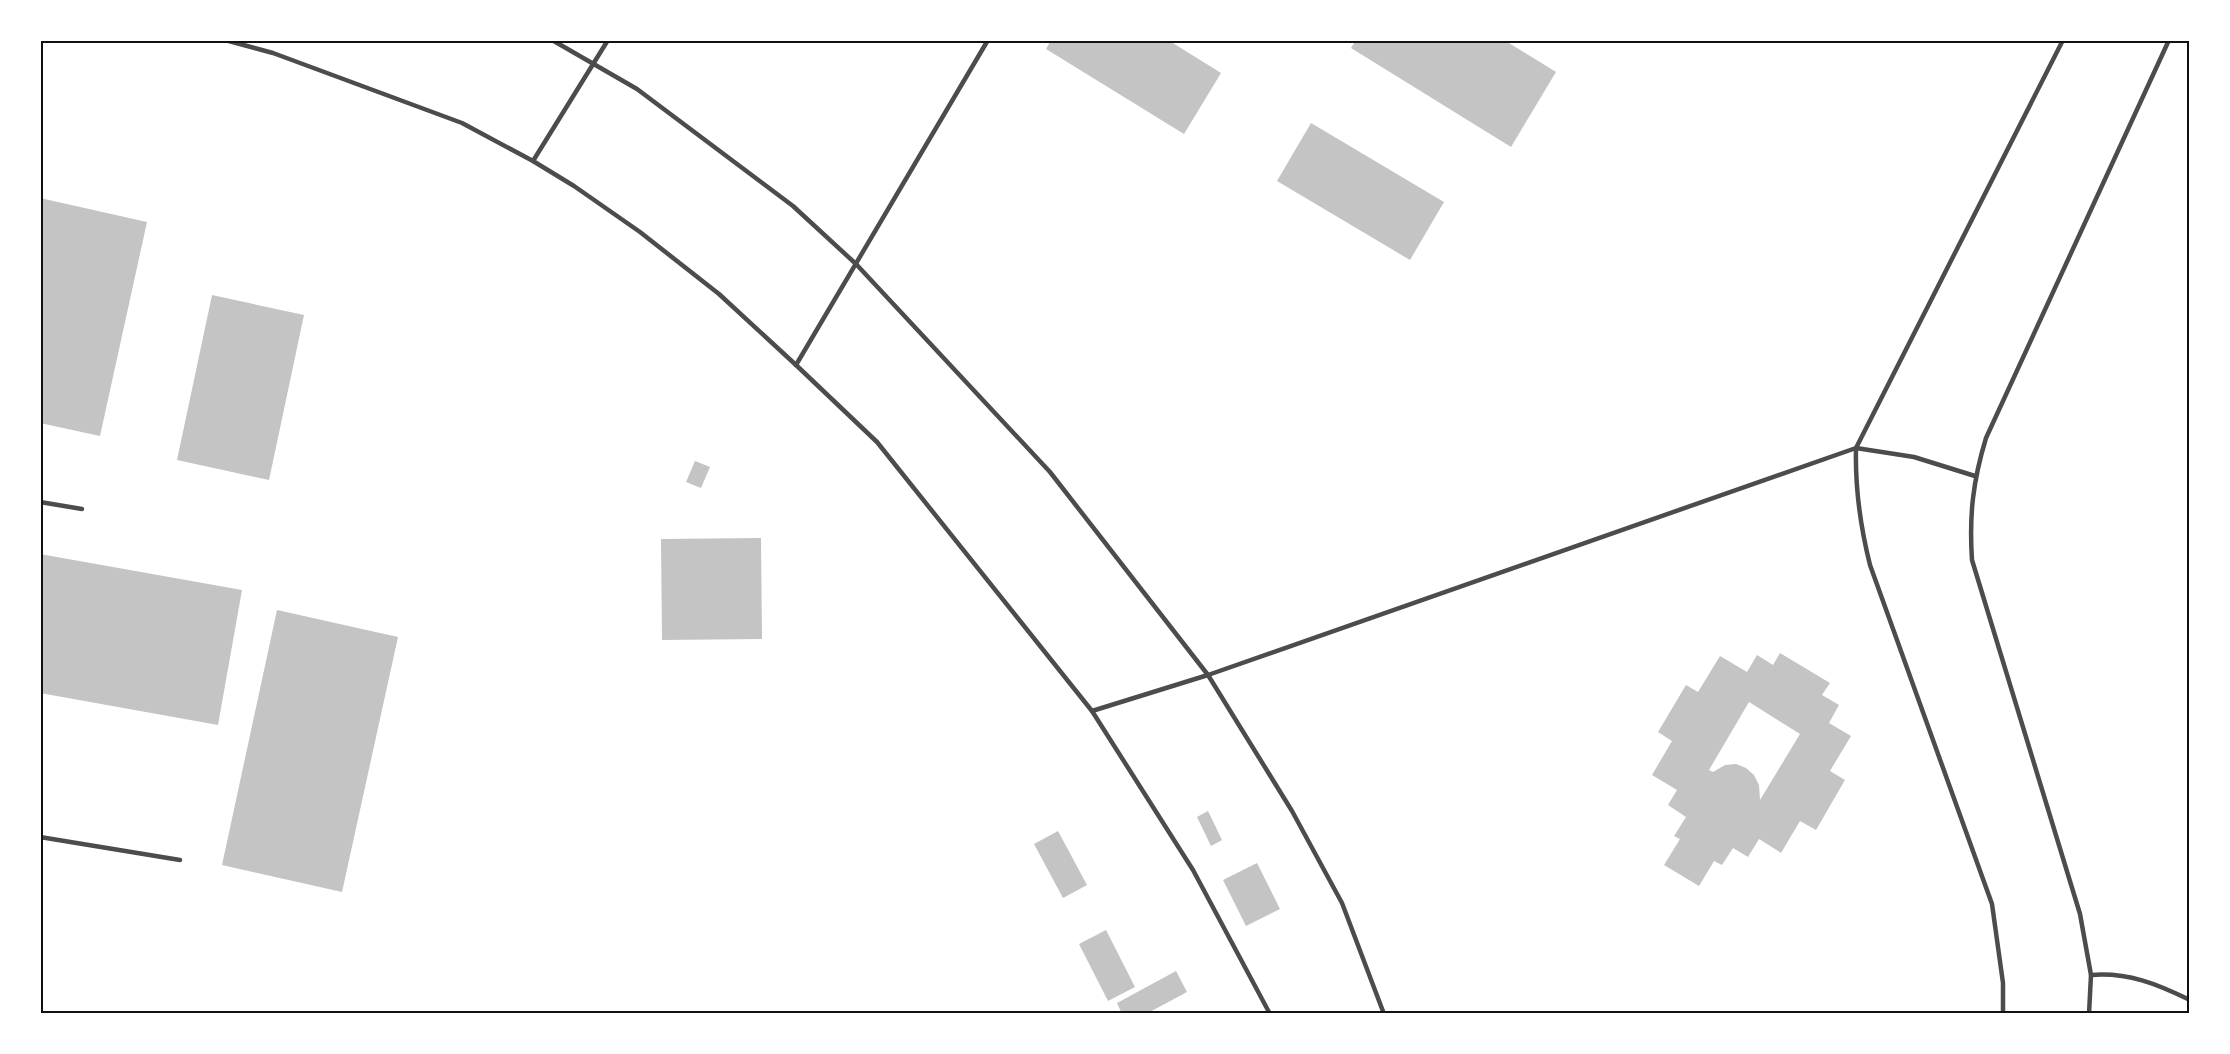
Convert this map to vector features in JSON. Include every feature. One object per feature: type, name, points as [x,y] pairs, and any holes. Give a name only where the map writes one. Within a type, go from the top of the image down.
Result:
[{"type":"lane","points":[[225,40],[273,53],[462,123],[533,161],[574,186],[658,246],[719,294],[796,365],[877,442],[1092,711],[1193,870],[1270,1014]]},
{"type":"lane","points":[[552,40],[637,89],[709,140],[793,206],[856,264],[1050,472],[1208,675],[1292,811],[1342,903],[1384,1014]]},
{"type":"lane","points":[[533,161],[608,40]]},
{"type":"lane","points":[[796,365],[988,40]]},
{"type":"lane","points":[[2003,1014],[2003,983],[1992,904],[1870,564],[1859,518],[1855,479],[1856,448],[2063,40]]},
{"type":"lane","points":[[2089,1014],[2091,975],[2080,914],[1972,560],[1970,522],[1975,476],[1986,438],[2169,40]]},
{"type":"lane","points":[[1092,711],[1208,675],[1856,448],[1914,458],[1975,476]]},
{"type":"lane","points":[[40,502],[82,509]]},
{"type":"lane","points":[[40,837],[180,860]]},
{"type":"lane","points":[[2091,975],[2111,974],[2139,978],[2190,1000]]},
{"type":"building","points":[[1051,40],[1168,40],[1221,73],[1184,134],[1046,49]]},
{"type":"building","points":[[1356,40],[1504,40],[1556,72],[1511,147],[1351,48]]},
{"type":"building","points":[[1311,123],[1444,202],[1410,260],[1277,181]]},
{"type":"building","points":[[40,198],[147,222],[100,436],[40,423]]},
{"type":"building","points":[[212,295],[304,315],[269,480],[177,460]]},
{"type":"building","points":[[695,461],[710,467],[701,488],[686,482]]},
{"type":"building","points":[[761,538],[762,639],[662,640],[661,539]]},
{"type":"building","points":[[40,554],[242,590],[218,725],[40,693]]},
{"type":"building","points":[[277,610],[398,637],[342,892],[222,865]]},
{"type":"building","points":[[1780,653],[1830,683],[1822,695],[1839,705],[1829,723],[1851,736],[1830,771],[1845,780],[1816,830],[1800,821],[1781,853],[1759,839],[1748,857],[1733,848],[1722,865],[1714,861],[1699,886],[1664,865],[1680,839],[1674,836],[1686,817],[1668,805],[1677,790],[1652,775],[1672,741],[1658,732],[1686,685],[1698,692],[1720,656],[1747,672],[1757,655],[1773,665]],"holes":[[[1749,702],[1800,734],[1760,800],[1759,785],[1754,775],[1746,768],[1736,764],[1725,765],[1713,772],[1709,770]]]},
{"type":"building","points":[[1208,811],[1222,840],[1211,846],[1197,817]]},
{"type":"building","points":[[1058,831],[1087,885],[1063,898],[1034,844]]},
{"type":"building","points":[[1257,863],[1280,909],[1246,926],[1223,880]]},
{"type":"building","points":[[1106,930],[1135,987],[1108,1001],[1079,944]]},
{"type":"building","points":[[1176,971],[1187,992],[1146,1014],[1122,1014],[1117,1003]]}]
